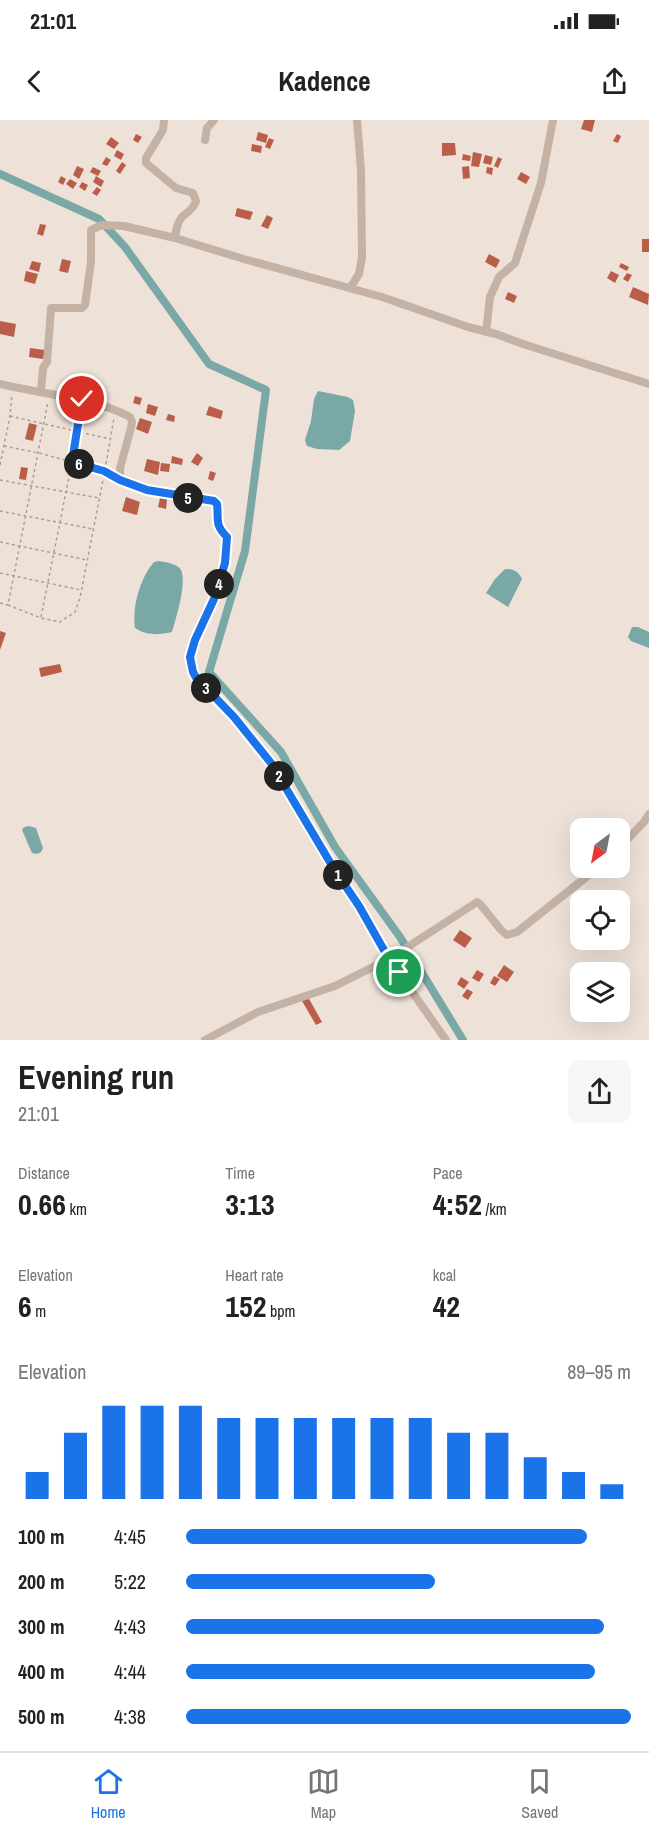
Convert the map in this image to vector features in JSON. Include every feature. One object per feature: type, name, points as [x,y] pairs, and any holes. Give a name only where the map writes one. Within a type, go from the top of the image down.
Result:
[{"type":"street","points":[[164,120],[163,130],[146,158],[146,163],[176,188],[193,193],[196,201],[192,210],[181,218],[177,225],[175,238]]},
{"type":"street","points":[[205,140],[207,128],[214,120]]},
{"type":"street","points":[[350,288],[359,274],[362,257],[361,171],[357,120]]},
{"type":"street","points":[[486,332],[490,297],[499,277],[515,263],[541,183],[553,120]]},
{"type":"street","points":[[45,392],[43,368],[47,362],[51,308],[82,308],[85,305],[92,262],[91,230],[102,225],[124,226],[175,238],[382,297],[649,384]]},
{"type":"street","points":[[0,384],[82,399],[130,417],[132,422],[120,468],[120,480]]},
{"type":"street","points":[[104,471],[147,490],[214,501],[217,504],[217,523],[227,537],[227,549],[214,599],[190,657],[193,672],[198,681],[234,717],[271,763],[334,869],[446,1040]]},
{"type":"street","points":[[630,837],[649,814]]},
{"type":"street","points":[[205,1040],[258,1012],[335,986],[392,957],[477,903],[507,935],[517,932],[585,878]]},
{"type":"path","points":[[0,465],[10,416],[12,387]]},
{"type":"path","points":[[8,605],[45,423],[45,392]]},
{"type":"path","points":[[41,618],[82,399]]},
{"type":"path","points":[[0,603],[41,618],[60,622],[75,612],[82,590],[116,410]]},
{"type":"path","points":[[10,416],[111,439]]},
{"type":"path","points":[[4,446],[104,471]]},
{"type":"path","points":[[0,480],[100,498]]},
{"type":"path","points":[[0,511],[94,529]]},
{"type":"path","points":[[0,542],[88,560]]},
{"type":"path","points":[[0,573],[82,590]]},
{"type":"water","points":[[318,391],[353,400],[355,411],[350,441],[339,450],[307,446],[305,440],[314,399]]},
{"type":"water","points":[[159,561],[177,566],[181,570],[183,584],[172,632],[153,634],[135,628],[134,620],[138,593],[145,576],[154,562]]},
{"type":"water","points":[[505,569],[515,571],[522,579],[508,607],[486,593]]},
{"type":"water","points":[[632,627],[649,632],[649,648],[631,641],[628,637]]},
{"type":"water","points":[[29,826],[36,828],[43,848],[37,854],[32,853],[22,830]]},
{"type":"building","points":[[584,120],[595,120],[592,132],[581,129]]},
{"type":"building","points":[[258,132],[268,135],[266,143],[256,140]]},
{"type":"building","points":[[136,134],[142,137],[138,143],[133,140]]},
{"type":"building","points":[[617,134],[621,136],[618,143],[613,141]]},
{"type":"building","points":[[111,137],[119,143],[114,149],[106,144]]},
{"type":"building","points":[[269,138],[274,140],[270,149],[265,147]]},
{"type":"building","points":[[442,143],[455,143],[456,155],[442,156]]},
{"type":"building","points":[[252,144],[262,146],[261,153],[251,151]]},
{"type":"building","points":[[117,150],[124,154],[121,160],[114,156]]},
{"type":"building","points":[[473,152],[482,154],[479,167],[471,166]]},
{"type":"building","points":[[463,154],[471,156],[470,161],[462,160]]},
{"type":"building","points":[[485,155],[493,157],[491,165],[483,163]]},
{"type":"building","points":[[106,157],[111,160],[107,166],[102,164]]},
{"type":"building","points":[[498,157],[502,159],[498,168],[494,166]]},
{"type":"building","points":[[122,162],[126,165],[120,174],[116,171]]},
{"type":"building","points":[[77,166],[84,169],[79,179],[73,175]]},
{"type":"building","points":[[469,166],[470,178],[463,179],[462,167]]},
{"type":"building","points":[[93,167],[101,171],[98,176],[90,172]]},
{"type":"building","points":[[487,167],[493,168],[492,175],[486,173]]},
{"type":"building","points":[[521,172],[530,177],[526,184],[517,179]]},
{"type":"building","points":[[61,176],[66,179],[63,185],[58,182]]},
{"type":"building","points":[[96,176],[104,181],[101,187],[93,182]]},
{"type":"building","points":[[70,179],[77,183],[73,189],[66,184]]},
{"type":"building","points":[[82,182],[88,185],[85,191],[79,187]]},
{"type":"building","points":[[97,187],[101,190],[97,196],[92,193]]},
{"type":"building","points":[[237,208],[253,212],[250,220],[235,216]]},
{"type":"building","points":[[267,215],[273,218],[268,229],[261,226]]},
{"type":"building","points":[[40,224],[46,225],[43,236],[37,234]]},
{"type":"building","points":[[642,239],[649,239],[649,252],[642,252]]},
{"type":"building","points":[[489,254],[500,260],[496,268],[485,262]]},
{"type":"building","points":[[62,259],[71,261],[68,273],[59,271]]},
{"type":"building","points":[[32,261],[41,263],[39,272],[29,269]]},
{"type":"building","points":[[621,263],[629,267],[627,271],[619,267]]},
{"type":"building","points":[[26,271],[38,274],[35,284],[24,281]]},
{"type":"building","points":[[611,271],[619,275],[615,283],[607,278]]},
{"type":"building","points":[[627,273],[632,275],[628,282],[623,279]]},
{"type":"building","points":[[633,287],[649,294],[648,305],[629,297]]},
{"type":"building","points":[[508,292],[517,296],[514,303],[505,299]]},
{"type":"building","points":[[0,321],[16,324],[14,337],[0,334]]},
{"type":"building","points":[[30,348],[45,350],[43,359],[29,357]]},
{"type":"building","points":[[135,396],[142,398],[140,405],[133,403]]},
{"type":"building","points":[[148,404],[158,407],[155,416],[146,413]]},
{"type":"building","points":[[86,405],[97,407],[96,417],[84,415]]},
{"type":"building","points":[[209,406],[223,411],[221,419],[206,415]]},
{"type":"building","points":[[168,414],[175,416],[174,422],[166,420]]},
{"type":"building","points":[[140,418],[152,422],[148,434],[136,429]]},
{"type":"building","points":[[29,423],[37,425],[33,441],[25,439]]},
{"type":"building","points":[[197,453],[203,458],[198,466],[191,462]]},
{"type":"building","points":[[172,456],[183,459],[182,465],[171,463]]},
{"type":"building","points":[[147,459],[160,462],[158,475],[144,471]]},
{"type":"building","points":[[161,463],[170,464],[169,472],[160,471]]},
{"type":"building","points":[[21,467],[28,468],[26,480],[19,479]]},
{"type":"building","points":[[210,471],[216,473],[213,481],[208,479]]},
{"type":"building","points":[[126,497],[140,502],[137,515],[122,511]]},
{"type":"building","points":[[178,497],[193,500],[192,506],[177,503]]},
{"type":"building","points":[[160,498],[167,499],[166,509],[158,507]]},
{"type":"building","points":[[0,631],[6,633],[0,650]]},
{"type":"building","points":[[60,664],[62,672],[41,677],[39,668]]},
{"type":"building","points":[[460,930],[472,938],[465,948],[453,940]]},
{"type":"building","points":[[504,965],[514,972],[507,982],[497,976]]},
{"type":"building","points":[[477,970],[484,974],[479,982],[472,978]]},
{"type":"building","points":[[494,976],[500,979],[495,986],[490,983]]},
{"type":"building","points":[[461,977],[469,982],[464,989],[457,984]]},
{"type":"building","points":[[467,989],[473,992],[468,1000],[462,996]]},
{"type":"building","points":[[308,997],[322,1022],[316,1025],[302,1001]]},
{"type":"waterway","points":[[0,174],[99,219],[125,247],[209,364],[266,390],[245,551],[209,672],[281,752],[335,847],[400,937],[463,1040]]},
{"type":"route","points":[[82,399],[72,462],[104,471],[147,490],[214,501],[217,504],[217,523],[227,537],[225,563],[214,599],[195,640],[190,657],[193,672],[198,681],[234,717],[271,763],[399,972]]}]
